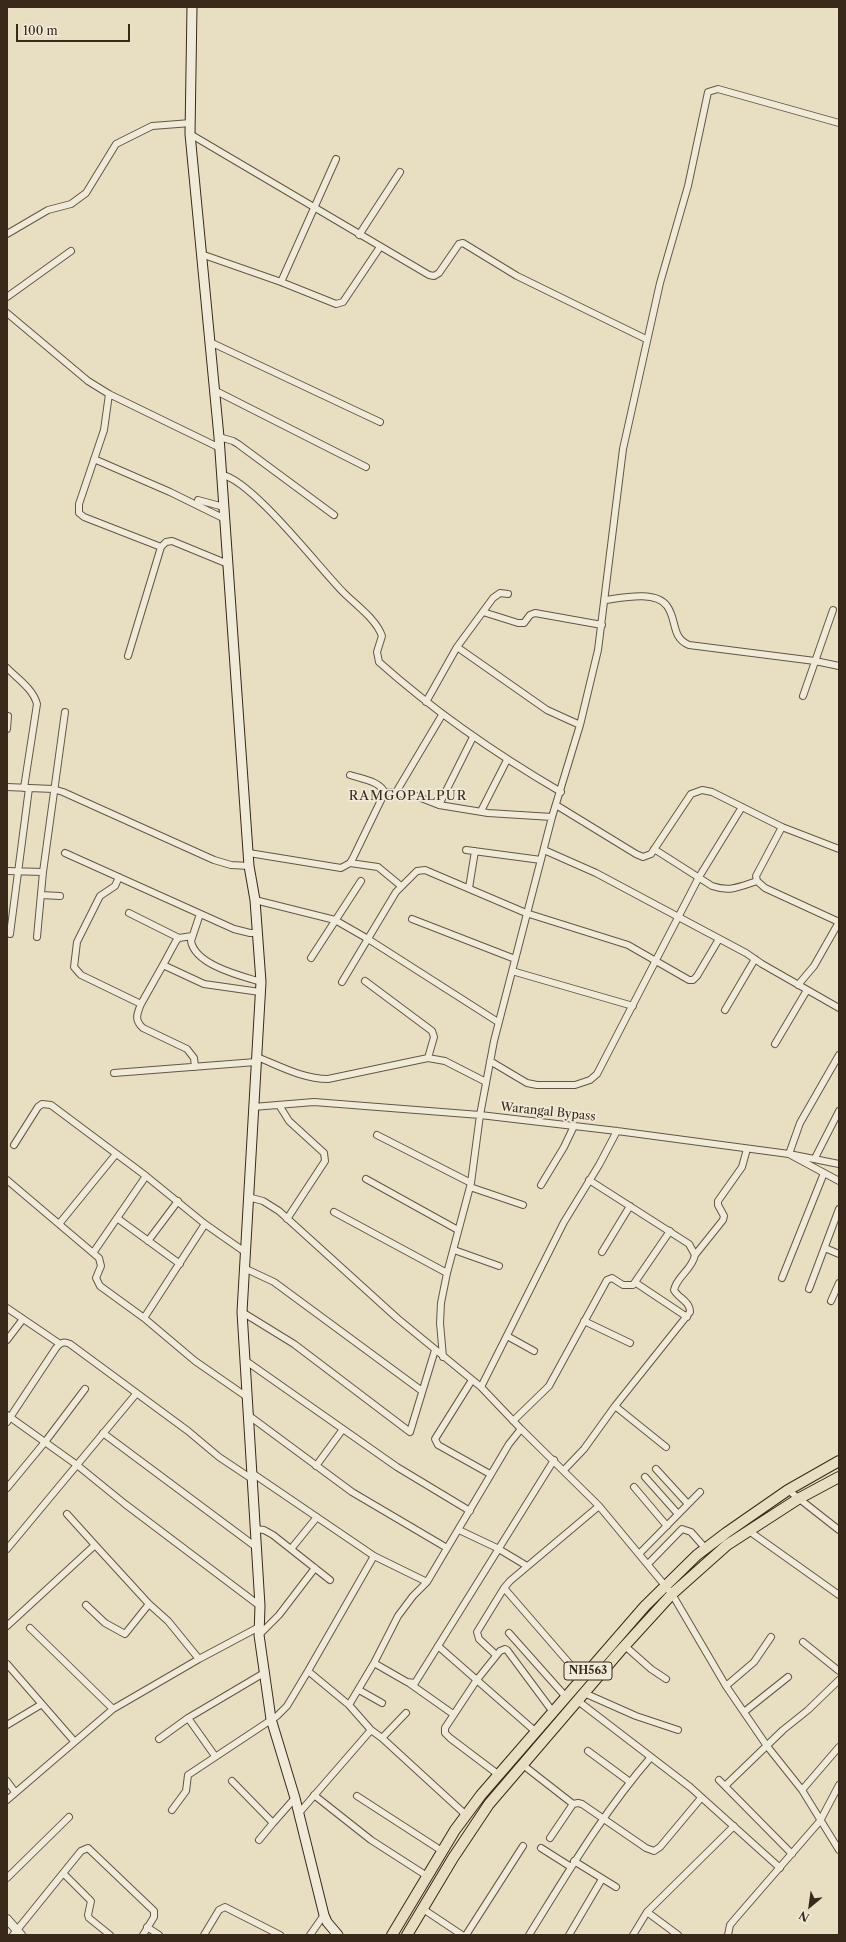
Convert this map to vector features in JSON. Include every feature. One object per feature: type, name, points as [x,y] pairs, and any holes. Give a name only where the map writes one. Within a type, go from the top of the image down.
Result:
[{"type":"highway","name":"NH563","points":[[407,1935],[474,1825],[489,1804],[625,1646],[669,1590],[706,1549],[788,1490],[839,1461]]},
{"type":"highway","name":"NH563","points":[[392,1935],[442,1851],[466,1815],[645,1606],[669,1590],[719,1551],[749,1531],[798,1499],[839,1477]]},
{"type":"main road","points":[[192,7],[190,134],[220,448],[249,866],[255,900],[261,982],[242,1312],[260,1606],[259,1631],[271,1719],[295,1798],[326,1922],[338,1935]]},
{"type":"street","points":[[443,1357],[440,1323],[441,1303],[447,1273],[471,1185],[480,1115],[498,1022],[552,817],[580,725],[598,650],[623,449],[646,339],[660,283],[688,186],[708,92],[718,88],[839,123]]},
{"type":"street","points":[[7,234],[48,210],[71,204],[86,193],[116,144],[152,126],[190,123]]},
{"type":"street","points":[[190,134],[314,209],[434,276],[439,273],[459,244],[463,243],[517,276],[646,339]]},
{"type":"street","points":[[281,282],[336,159]]},
{"type":"street","points":[[360,235],[400,172]]},
{"type":"street","points":[[201,254],[281,282],[332,303],[340,304],[380,247]]},
{"type":"street","points":[[7,297],[71,250]]},
{"type":"street","points":[[7,313],[88,381],[109,394],[220,448]]},
{"type":"street","points":[[210,342],[380,422]]},
{"type":"street","points":[[214,390],[366,467]]},
{"type":"street","points":[[109,394],[104,430],[79,504],[79,513],[84,517],[161,547]]},
{"type":"street","points":[[219,437],[238,444],[334,515]]},
{"type":"street","points":[[94,459],[225,518]]},
{"type":"street","points":[[222,475],[236,480],[271,513],[303,545],[343,593],[376,625],[382,636],[377,652],[379,662],[442,715],[506,760],[560,792]]},
{"type":"street","points":[[198,500],[224,507]]},
{"type":"street","points":[[128,656],[161,547],[166,542],[172,541],[228,564]]},
{"type":"street","points":[[426,702],[457,647],[483,612],[497,595],[508,594]]},
{"type":"street","points":[[605,600],[631,596],[659,600],[667,605],[678,638],[688,644],[815,661],[839,666]]},
{"type":"street","points":[[803,696],[833,610]]},
{"type":"street","points":[[483,612],[518,623],[524,623],[530,615],[535,613],[602,625]]},
{"type":"street","points":[[457,647],[542,707],[580,725]]},
{"type":"street","points":[[7,668],[30,690],[35,697],[37,704],[26,788],[19,872],[10,934]]},
{"type":"street","points":[[37,937],[53,790],[65,712]]},
{"type":"street","points":[[395,794],[442,715]]},
{"type":"street","points":[[7,729],[8,716]]},
{"type":"street","points":[[439,805],[473,737]]},
{"type":"street","points":[[481,811],[506,760]]},
{"type":"street","points":[[350,775],[377,784],[383,788],[385,793]]},
{"type":"street","points":[[7,787],[63,792],[214,860],[231,865],[249,866]]},
{"type":"street","points":[[556,805],[636,854],[648,856],[683,804],[696,790],[702,790],[712,792],[782,827],[839,849]]},
{"type":"street","points":[[385,793],[389,792],[416,796],[439,805],[488,813],[552,817]]},
{"type":"street","points":[[249,853],[341,868],[350,863],[385,793]]},
{"type":"street","points":[[490,1061],[527,1083],[548,1086],[583,1084],[597,1074],[699,878],[742,807]]},
{"type":"street","points":[[782,827],[756,876],[757,881],[764,888],[839,922],[814,966],[798,985]]},
{"type":"street","points":[[654,849],[712,886],[729,890],[757,881]]},
{"type":"street","points":[[466,850],[541,860]]},
{"type":"street","points":[[544,850],[596,873],[719,938],[839,1008]]},
{"type":"street","points":[[469,888],[476,851]]},
{"type":"street","points":[[65,853],[241,932],[258,932]]},
{"type":"street","points":[[350,863],[378,867],[401,886]]},
{"type":"street","points":[[342,982],[401,886],[416,870],[420,869],[469,888],[526,913],[636,948],[683,978],[693,980],[697,976],[719,938]]},
{"type":"street","points":[[7,871],[43,872]]},
{"type":"street","points":[[119,877],[113,888],[100,896],[77,942],[74,967],[81,975],[142,1004]]},
{"type":"street","points":[[311,958],[360,881]]},
{"type":"street","points":[[41,895],[60,896]]},
{"type":"street","points":[[255,900],[335,920],[368,939],[498,1022]]},
{"type":"street","points":[[129,913],[179,938],[192,936]]},
{"type":"street","points":[[200,914],[191,941],[195,951],[216,967],[261,982]]},
{"type":"street","points":[[412,919],[515,959]]},
{"type":"street","points":[[179,938],[136,1016],[139,1024],[143,1028],[187,1049],[194,1058],[194,1067]]},
{"type":"street","points":[[725,1010],[755,959]]},
{"type":"street","points":[[163,965],[204,984],[260,992]]},
{"type":"street","points":[[512,971],[633,1006]]},
{"type":"street","points":[[365,981],[432,1031],[434,1037],[428,1058]]},
{"type":"street","points":[[775,1044],[807,990]]},
{"type":"street","points":[[839,1055],[800,1123],[789,1154],[839,1181]]},
{"type":"street","points":[[114,1073],[194,1067],[257,1060],[307,1077],[328,1079],[428,1058],[445,1061],[486,1082]]},
{"type":"street","name":"Warangal Bypass","points":[[253,1107],[314,1102],[480,1115],[618,1131],[789,1154],[839,1164]]},
{"type":"street","points":[[14,1145],[38,1107],[42,1104],[47,1104],[146,1176],[205,1224],[245,1252]]},
{"type":"street","points":[[279,1105],[290,1121],[326,1156],[325,1161],[287,1219]]},
{"type":"street","points":[[815,1158],[839,1111]]},
{"type":"street","points":[[541,1185],[564,1147],[574,1126]]},
{"type":"street","points":[[481,1387],[564,1222],[618,1131]]},
{"type":"street","points":[[377,1135],[471,1185],[523,1205]]},
{"type":"street","points":[[564,1470],[584,1449],[615,1406],[687,1317],[690,1308],[674,1290],[675,1285],[692,1266],[695,1255],[723,1220],[724,1216],[718,1205],[718,1201],[742,1167],[747,1149]]},
{"type":"street","points":[[59,1224],[116,1154]]},
{"type":"street","points":[[782,1278],[824,1173]]},
{"type":"street","points":[[93,1253],[146,1176]]},
{"type":"street","points":[[366,1179],[458,1230]]},
{"type":"street","points":[[7,1180],[93,1253],[101,1262],[96,1282],[144,1318],[195,1361],[247,1397]]},
{"type":"street","points":[[590,1180],[689,1244],[694,1250],[695,1255]]},
{"type":"street","points":[[248,1197],[270,1205],[345,1273],[443,1357],[481,1387],[513,1421],[599,1506],[669,1590],[726,1686],[767,1746],[802,1790],[839,1850]]},
{"type":"street","points":[[148,1241],[178,1201]]},
{"type":"street","points":[[602,1252],[630,1206]]},
{"type":"street","points":[[809,1289],[839,1209]]},
{"type":"street","points":[[334,1212],[447,1273]]},
{"type":"street","points":[[117,1218],[180,1264]]},
{"type":"street","points":[[144,1318],[205,1224]]},
{"type":"street","points":[[513,1421],[548,1386],[607,1280],[612,1278],[629,1286],[636,1283],[670,1231]]},
{"type":"street","points":[[825,1248],[839,1254]]},
{"type":"street","points":[[454,1250],[499,1266]]},
{"type":"street","points":[[244,1268],[274,1282],[422,1391]]},
{"type":"street","points":[[636,1283],[687,1317]]},
{"type":"street","points":[[831,1301],[839,1283]]},
{"type":"street","points":[[7,1308],[60,1344]]},
{"type":"street","points":[[242,1312],[294,1344],[410,1432],[435,1350]]},
{"type":"street","points":[[7,1340],[23,1319]]},
{"type":"street","points":[[584,1321],[630,1343]]},
{"type":"street","points":[[507,1336],[534,1351]]},
{"type":"street","points":[[260,1606],[125,1504],[77,1465],[46,1442],[8,1418],[60,1344],[65,1342],[70,1344],[188,1431],[219,1457],[317,1517],[374,1556],[427,1582]]},
{"type":"street","points":[[246,1361],[397,1468],[470,1511]]},
{"type":"street","points":[[472,1380],[436,1440],[438,1445],[490,1474]]},
{"type":"street","points":[[7,1488],[46,1442],[85,1390]]},
{"type":"street","points":[[7,1550],[136,1394]]},
{"type":"street","points":[[615,1406],[666,1447]]},
{"type":"street","points":[[248,1414],[352,1492],[447,1548]]},
{"type":"street","points":[[316,1466],[343,1429]]},
{"type":"street","points":[[349,1705],[374,1663],[401,1611],[427,1582],[459,1530],[490,1474],[509,1444],[521,1429]]},
{"type":"street","points":[[103,1433],[256,1547]]},
{"type":"street","points":[[407,1682],[415,1683],[497,1548],[554,1460]]},
{"type":"street","points":[[656,1469],[688,1504]]},
{"type":"street","points":[[646,1477],[678,1514]]},
{"type":"street","points":[[634,1487],[667,1526]]},
{"type":"street","points":[[788,1490],[839,1530]]},
{"type":"street","points":[[639,1554],[700,1492]]},
{"type":"street","points":[[496,1655],[479,1639],[477,1632],[504,1588],[527,1566],[599,1506]]},
{"type":"street","points":[[67,1514],[149,1604],[173,1627],[199,1659]]},
{"type":"street","points":[[291,1549],[317,1517]]},
{"type":"street","points":[[255,1529],[264,1530],[273,1535],[330,1580]]},
{"type":"street","points":[[648,1564],[682,1529],[691,1532],[706,1549]]},
{"type":"street","points":[[459,1530],[497,1548],[527,1566]]},
{"type":"street","points":[[749,1531],[839,1595]]},
{"type":"street","points":[[7,1626],[95,1545]]},
{"type":"street","points":[[172,1810],[186,1791],[188,1775],[277,1716],[287,1706],[374,1556]]},
{"type":"street","points":[[7,1800],[113,1709],[199,1659],[259,1631],[282,1612],[315,1568]]},
{"type":"street","points":[[504,1588],[582,1678]]},
{"type":"street","points":[[86,1605],[105,1623],[125,1634],[149,1604]]},
{"type":"street","points":[[30,1628],[113,1709]]},
{"type":"street","points":[[509,1633],[566,1697]]},
{"type":"street","points":[[726,1686],[754,1662],[771,1637]]},
{"type":"street","points":[[803,1642],[839,1670]]},
{"type":"street","points":[[438,1646],[476,1681],[536,1732]]},
{"type":"street","points":[[625,1646],[648,1667],[666,1679]]},
{"type":"street","points":[[499,1775],[446,1733],[445,1728],[476,1681],[502,1649],[507,1650],[553,1712]]},
{"type":"street","points":[[374,1663],[407,1682],[454,1714]]},
{"type":"street","points":[[7,1664],[74,1741]]},
{"type":"street","points":[[308,1671],[349,1705],[371,1730],[382,1738],[466,1815]]},
{"type":"street","points":[[160,1739],[188,1718],[264,1673]]},
{"type":"street","points":[[744,1712],[788,1677]]},
{"type":"street","points":[[725,1786],[783,1730],[808,1710],[839,1680]]},
{"type":"street","points":[[358,1690],[382,1703]]},
{"type":"street","points":[[581,1697],[678,1730]]},
{"type":"street","points":[[581,1697],[651,1757],[690,1787],[780,1868]]},
{"type":"street","points":[[7,1725],[42,1704]]},
{"type":"street","points":[[382,1738],[406,1713]]},
{"type":"street","points":[[188,1718],[215,1756]]},
{"type":"street","points":[[299,1813],[371,1730]]},
{"type":"street","points":[[802,1790],[839,1747]]},
{"type":"street","points":[[588,1751],[630,1782]]},
{"type":"street","points":[[529,1935],[574,1861],[630,1782],[651,1757]]},
{"type":"street","points":[[523,1765],[573,1804],[582,1804],[646,1848],[654,1851],[660,1847],[701,1798]]},
{"type":"street","points":[[719,1780],[792,1854]]},
{"type":"street","points":[[7,1781],[15,1792]]},
{"type":"street","points":[[232,1781],[273,1823]]},
{"type":"street","points":[[728,1935],[730,1926],[735,1918],[820,1821],[839,1785]]},
{"type":"street","points":[[314,1795],[372,1840],[427,1876]]},
{"type":"street","points":[[357,1796],[442,1851]]},
{"type":"street","points":[[259,1840],[295,1798]]},
{"type":"street","points":[[550,1838],[573,1804]]},
{"type":"street","points":[[7,1878],[69,1817]]},
{"type":"street","points":[[633,1935],[646,1912],[734,1826]]},
{"type":"street","points":[[466,1935],[524,1846]]},
{"type":"street","points":[[7,1919],[17,1933],[81,1851],[88,1848],[92,1850],[154,1911],[154,1917],[143,1935]]},
{"type":"street","points":[[541,1848],[571,1867]]},
{"type":"street","points":[[574,1861],[616,1887]]},
{"type":"street","points":[[63,1873],[89,1898],[91,1904],[88,1915],[89,1918],[110,1935]]},
{"type":"street","points":[[569,1935],[602,1879]]},
{"type":"street","points":[[204,1935],[219,1910],[225,1906],[280,1935]]},
{"type":"street","points":[[423,1909],[462,1935]]},
{"type":"street","points":[[646,1912],[678,1935]]},
{"type":"street","points":[[310,1935],[324,1915]]},
{"type":"street","points":[[147,1927],[159,1935]]},
{"type":"district","name":"RAMGOPALPUR","points":[[408,796]]}]
